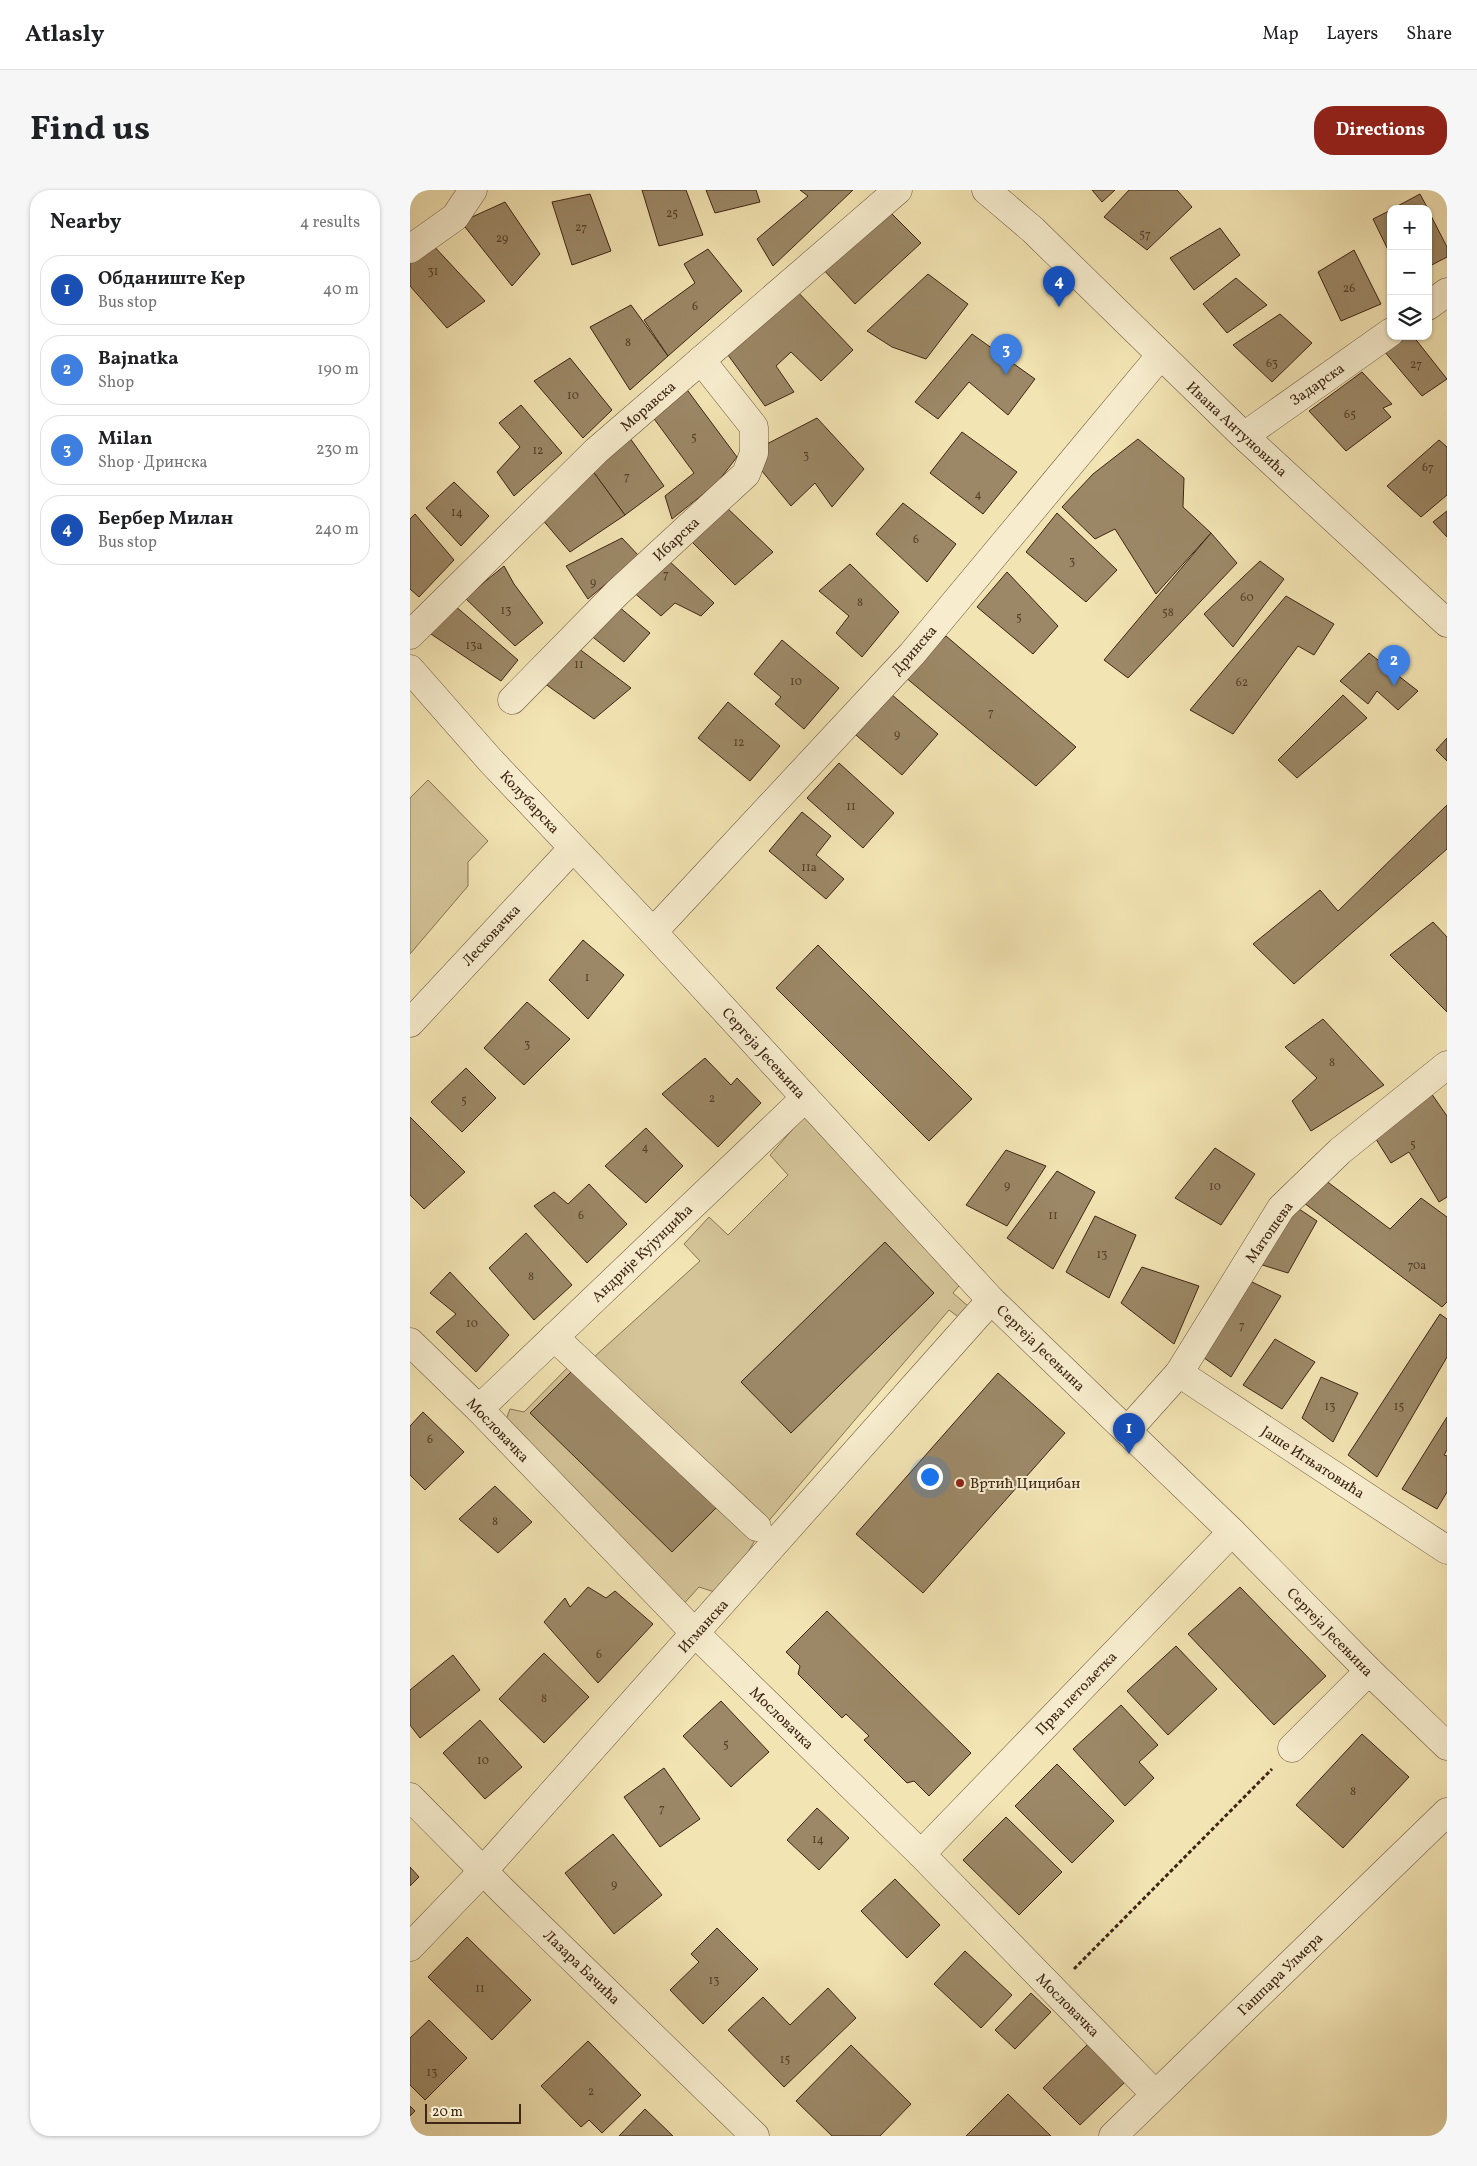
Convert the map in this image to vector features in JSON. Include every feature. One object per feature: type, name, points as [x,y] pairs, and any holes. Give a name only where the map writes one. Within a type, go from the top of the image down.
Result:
[{"type":"street","points":[[410,249],[455,217],[473,190]]},
{"type":"street","name":"Моравска","points":[[410,635],[596,451],[898,190]]},
{"type":"street","name":"Ивана Антуновића","points":[[986,190],[1032,230],[1244,436],[1447,623]]},
{"type":"street","name":"Ивана Антуновића","points":[[1009,190],[1032,230]]},
{"type":"street","points":[[1432,303],[1447,292]]},
{"type":"street","name":"Задарска","points":[[1244,436],[1387,335]]},
{"type":"street","name":"Дринска","points":[[653,932],[912,654],[1160,356]]},
{"type":"street","name":"Ибарска","points":[[512,700],[618,592],[746,474],[754,453],[754,427],[701,360]]},
{"type":"street","name":"Колубарска","points":[[410,669],[490,760],[653,932]]},
{"type":"street","name":"Лесковачка","points":[[410,1023],[573,848]]},
{"type":"street","name":"Сергеја Јесењина","points":[[653,932],[991,1300],[1232,1532],[1369,1672],[1447,1746]]},
{"type":"street","name":"Матошева","points":[[1127,1430],[1179,1373],[1281,1208],[1340,1151],[1447,1065]]},
{"type":"street","name":"Андрије Кујунџића","points":[[479,1409],[805,1098]]},
{"type":"street","name":"Игманска","points":[[410,1947],[484,1871],[991,1300]]},
{"type":"street","points":[[554,1337],[757,1527]]},
{"type":"street","name":"Мословачка","points":[[410,1342],[479,1409],[696,1634],[921,1854],[1155,2094]]},
{"type":"street","name":"Јаше Игњатовића","points":[[1179,1373],[1447,1550]]},
{"type":"street","name":"Прва петољетка","points":[[921,1854],[1232,1532]]},
{"type":"street","points":[[1292,1748],[1369,1672]]},
{"type":"street","name":"Лазара Бачића","points":[[410,1797],[755,2136]]},
{"type":"street","name":"Гашпара Улмера","points":[[1113,2136],[1447,1812]]},
{"type":"path","points":[[1053,1990],[1292,1748]]},
{"type":"shaded area","points":[[428,780],[488,841],[468,862],[468,886],[410,954],[410,798]]},
{"type":"shaded area","points":[[808,1112],[964,1280],[953,1293],[975,1312],[965,1322],[949,1310],[760,1531],[724,1595],[699,1587],[679,1609],[504,1425],[510,1409],[524,1412],[572,1363],[593,1358],[700,1261],[684,1244],[709,1217],[728,1235],[788,1175],[770,1155]]},
{"type":"building","points":[[642,190],[686,190],[703,235],[659,246]]},
{"type":"building","points":[[706,190],[756,190],[760,202],[715,213]]},
{"type":"building","points":[[800,190],[853,190],[773,266],[757,239],[808,196]]},
{"type":"building","points":[[1092,190],[1115,190],[1102,202]]},
{"type":"building","points":[[1129,190],[1177,190],[1192,207],[1147,250],[1104,217]]},
{"type":"building","points":[[590,194],[611,251],[572,265],[552,202]]},
{"type":"building","points":[[1420,194],[1426,205],[1399,205]]},
{"type":"building","points":[[505,202],[540,254],[512,286],[461,222]]},
{"type":"building","points":[[886,208],[921,243],[855,304],[822,268]]},
{"type":"building","points":[[1387,212],[1387,248],[1373,219]]},
{"type":"building","points":[[1432,218],[1447,247],[1447,257],[1432,265]]},
{"type":"building","points":[[1220,228],[1240,255],[1194,290],[1170,258]]},
{"type":"building","points":[[431,243],[485,301],[447,328],[410,286],[410,256]]},
{"type":"building","points":[[708,249],[742,291],[668,356],[644,320],[695,283],[684,264]]},
{"type":"building","points":[[1354,250],[1381,304],[1341,321],[1318,272]]},
{"type":"building","points":[[928,274],[968,304],[926,359],[892,347],[867,331]]},
{"type":"building","points":[[1236,278],[1267,305],[1227,333],[1203,304]]},
{"type":"building","points":[[794,288],[853,350],[821,381],[791,352],[776,366],[794,392],[765,406],[728,355],[732,343]]},
{"type":"building","points":[[631,305],[668,356],[630,390],[590,327]]},
{"type":"building","points":[[1280,314],[1312,343],[1272,382],[1233,345]]},
{"type":"building","points":[[972,334],[1035,379],[1008,415],[969,382],[938,419],[915,402]]},
{"type":"building","points":[[1396,340],[1416,340],[1447,379],[1422,396],[1384,351]]},
{"type":"building","points":[[570,358],[612,410],[583,438],[534,381]]},
{"type":"building","points":[[1362,372],[1392,404],[1383,408],[1391,417],[1346,451],[1309,411]]},
{"type":"building","points":[[685,387],[737,457],[717,483],[672,519],[665,496],[694,473],[652,416]]},
{"type":"building","points":[[521,405],[562,453],[514,496],[497,472],[520,447],[499,423]]},
{"type":"building","points":[[817,418],[864,469],[832,507],[815,483],[791,506],[757,465],[763,446]]},
{"type":"building","points":[[962,432],[1017,472],[983,514],[930,473]]},
{"type":"building","points":[[627,434],[664,486],[625,515],[589,466]]},
{"type":"building","points":[[1138,439],[1184,478],[1183,507],[1211,533],[1156,594],[1115,529],[1095,539],[1062,507],[1093,474]]},
{"type":"building","points":[[1439,440],[1447,447],[1447,495],[1421,517],[1387,486]]},
{"type":"building","points":[[589,466],[625,515],[570,552],[541,518]]},
{"type":"building","points":[[454,482],[489,516],[461,546],[426,508]]},
{"type":"building","points":[[903,503],[956,544],[927,582],[876,534]]},
{"type":"building","points":[[724,505],[773,552],[735,585],[687,537]]},
{"type":"building","points":[[1447,511],[1447,537],[1433,522]]},
{"type":"building","points":[[1057,513],[1117,570],[1086,602],[1026,552]]},
{"type":"building","points":[[415,514],[454,560],[419,597],[410,589],[410,519]]},
{"type":"building","points":[[1211,533],[1237,563],[1128,678],[1104,660]]},
{"type":"building","points":[[622,538],[639,556],[588,599],[566,566]]},
{"type":"building","points":[[666,558],[714,603],[701,616],[675,603],[661,616],[631,590]]},
{"type":"building","points":[[1260,561],[1284,579],[1233,647],[1204,614]]},
{"type":"building","points":[[850,564],[899,612],[862,657],[836,633],[849,616],[819,591]]},
{"type":"building","points":[[504,566],[514,584],[543,623],[515,646],[465,598]]},
{"type":"building","points":[[1007,572],[1058,626],[1033,654],[977,607]]},
{"type":"building","points":[[1286,596],[1334,624],[1314,655],[1298,646],[1233,734],[1190,710]]},
{"type":"building","points":[[454,605],[518,660],[501,681],[425,630]]},
{"type":"building","points":[[618,606],[650,633],[624,662],[589,634]]},
{"type":"building","points":[[946,636],[1076,747],[1036,786],[905,677]]},
{"type":"building","points":[[782,640],[839,688],[804,729],[775,704],[781,697],[754,674]]},
{"type":"building","points":[[574,645],[631,688],[594,719],[544,683]]},
{"type":"building","points":[[1369,653],[1418,691],[1398,710],[1377,691],[1368,704],[1340,681]]},
{"type":"building","points":[[891,694],[938,734],[902,775],[856,735]]},
{"type":"building","points":[[1343,695],[1367,718],[1297,778],[1278,760]]},
{"type":"building","points":[[728,702],[780,746],[750,781],[698,738]]},
{"type":"building","points":[[1447,738],[1447,761],[1436,750]]},
{"type":"building","points":[[839,763],[894,813],[863,848],[807,798]]},
{"type":"building","points":[[1447,805],[1447,849],[1294,984],[1253,944],[1320,890],[1338,911]]},
{"type":"building","points":[[802,812],[831,836],[816,855],[844,879],[826,899],[769,851]]},
{"type":"building","points":[[1433,922],[1447,937],[1447,1012],[1390,955]]},
{"type":"building","points":[[583,940],[624,975],[588,1019],[549,980]]},
{"type":"building","points":[[818,945],[972,1099],[929,1141],[776,988]]},
{"type":"building","points":[[527,1002],[570,1039],[524,1085],[484,1048]]},
{"type":"building","points":[[1323,1019],[1384,1085],[1311,1131],[1292,1101],[1317,1078],[1285,1047]]},
{"type":"building","points":[[705,1058],[731,1085],[737,1078],[761,1103],[718,1147],[662,1094]]},
{"type":"building","points":[[466,1068],[496,1098],[462,1132],[431,1102]]},
{"type":"building","points":[[1431,1093],[1447,1116],[1447,1197],[1439,1202],[1409,1152],[1391,1163],[1374,1136]]},
{"type":"building","points":[[410,1117],[465,1172],[424,1209],[410,1195]]},
{"type":"building","points":[[646,1128],[683,1166],[646,1203],[605,1166]]},
{"type":"building","points":[[1215,1148],[1255,1174],[1221,1225],[1175,1198]]},
{"type":"building","points":[[1006,1150],[1046,1166],[1007,1226],[966,1205]]},
{"type":"building","points":[[1057,1171],[1095,1192],[1053,1269],[1007,1238]]},
{"type":"building","points":[[1321,1177],[1390,1229],[1421,1198],[1447,1217],[1447,1302],[1442,1307],[1300,1200]]},
{"type":"building","points":[[589,1184],[627,1224],[587,1263],[534,1206],[554,1192],[568,1204]]},
{"type":"building","points":[[1293,1205],[1317,1221],[1288,1273],[1256,1263]]},
{"type":"building","points":[[1095,1216],[1136,1235],[1109,1298],[1066,1272]]},
{"type":"building","points":[[526,1233],[572,1285],[534,1320],[489,1268]]},
{"type":"building","points":[[885,1242],[934,1293],[791,1433],[741,1382]]},
{"type":"building","points":[[1142,1267],[1199,1286],[1174,1344],[1121,1303]]},
{"type":"building","points":[[450,1272],[509,1335],[476,1372],[436,1332],[456,1314],[430,1293]]},
{"type":"building","points":[[1250,1281],[1281,1296],[1231,1377],[1200,1355]]},
{"type":"building","points":[[1440,1314],[1447,1319],[1447,1357],[1377,1477],[1348,1455]]},
{"type":"building","points":[[1275,1339],[1315,1362],[1282,1409],[1243,1385]]},
{"type":"building","points":[[575,1368],[717,1507],[672,1552],[530,1413]]},
{"type":"building","name":"Вртић Цицибан","points":[[998,1373],[1065,1433],[923,1593],[856,1534]]},
{"type":"building","points":[[1321,1377],[1358,1393],[1333,1442],[1302,1418]]},
{"type":"building","points":[[423,1412],[464,1452],[425,1490],[410,1475],[410,1426]]},
{"type":"building","points":[[1447,1417],[1447,1450],[1444,1455],[1447,1456],[1447,1492],[1437,1509],[1402,1489]]},
{"type":"building","points":[[495,1486],[532,1522],[498,1553],[459,1519]]},
{"type":"building","points":[[588,1587],[606,1598],[615,1591],[653,1624],[598,1683],[544,1622],[565,1598],[570,1607]]},
{"type":"building","points":[[1240,1587],[1326,1676],[1274,1725],[1188,1634]]},
{"type":"building","points":[[827,1611],[971,1753],[929,1796],[914,1781],[907,1783],[864,1740],[869,1736],[846,1714],[842,1718],[798,1674],[800,1666],[786,1652]]},
{"type":"building","points":[[1176,1646],[1217,1689],[1168,1735],[1127,1691]]},
{"type":"building","points":[[544,1653],[589,1697],[544,1743],[499,1699]]},
{"type":"building","points":[[453,1655],[480,1690],[420,1738],[410,1725],[410,1690]]},
{"type":"building","points":[[721,1701],[769,1752],[731,1787],[683,1736]]},
{"type":"building","points":[[1121,1705],[1158,1745],[1139,1762],[1154,1778],[1125,1806],[1073,1749]]},
{"type":"building","points":[[480,1720],[522,1767],[485,1799],[443,1753]]},
{"type":"building","points":[[1362,1734],[1409,1777],[1343,1848],[1296,1805]]},
{"type":"building","points":[[1057,1764],[1114,1821],[1072,1863],[1015,1806]]},
{"type":"building","points":[[664,1768],[700,1819],[660,1847],[624,1797]]},
{"type":"building","points":[[817,1808],[849,1838],[819,1870],[787,1840]]},
{"type":"building","points":[[1006,1817],[1062,1872],[1019,1915],[963,1860]]},
{"type":"building","points":[[613,1834],[662,1895],[614,1934],[565,1873]]},
{"type":"building","points":[[410,1867],[419,1877],[410,1886]]},
{"type":"building","points":[[895,1879],[940,1925],[907,1958],[861,1911]]},
{"type":"building","points":[[717,1928],[758,1969],[703,2024],[670,1990],[699,1962],[691,1954]]},
{"type":"building","points":[[467,1937],[531,2000],[492,2040],[428,1977]]},
{"type":"building","points":[[965,1951],[1012,1995],[981,2028],[934,1984]]},
{"type":"building","points":[[828,1988],[856,2018],[784,2087],[728,2030],[763,1997],[790,2025]]},
{"type":"building","points":[[1031,1993],[1051,2012],[1015,2049],[995,2030]]},
{"type":"building","points":[[429,2020],[467,2058],[425,2100],[410,2085],[410,2038]]},
{"type":"building","points":[[588,2041],[641,2095],[602,2133],[589,2120],[581,2127],[541,2086]]},
{"type":"building","points":[[1088,2044],[1125,2082],[1080,2125],[1043,2088]]},
{"type":"building","points":[[851,2045],[911,2104],[880,2136],[832,2136],[796,2101]]},
{"type":"building","points":[[1008,2094],[1051,2136],[966,2136]]},
{"type":"building","points":[[410,2106],[415,2111],[410,2116]]},
{"type":"building","points":[[645,2109],[673,2136],[619,2136]]},
{"type":"place","name":"Бербер Милан","points":[[1059,307]]},
{"type":"place","name":"Milan","points":[[1006,375]]},
{"type":"place","name":"Bajnatka","points":[[1394,686]]},
{"type":"place","name":"Обданиште Кер","points":[[1129,1454]]},
{"type":"place","name":"Вртић Цицибан","points":[[960,1483]]}]
